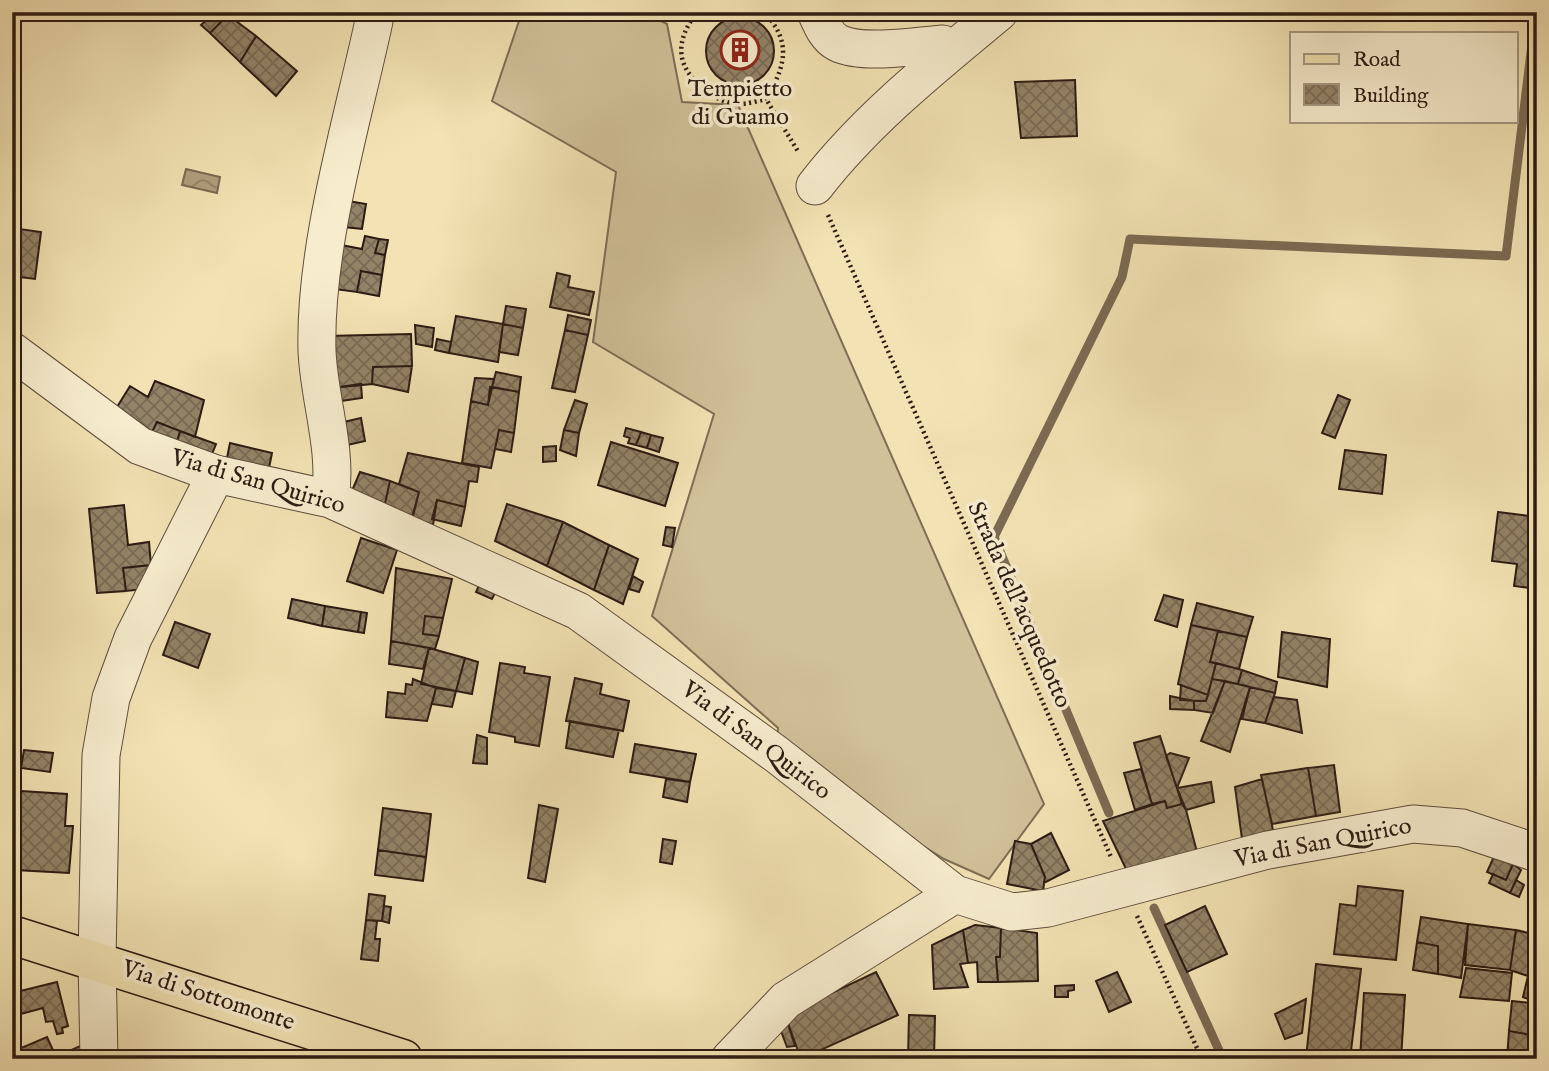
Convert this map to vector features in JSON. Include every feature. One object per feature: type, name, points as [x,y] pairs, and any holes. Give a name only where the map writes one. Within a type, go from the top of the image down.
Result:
[{"type":"main road","name":"Via di Sottomonte","points":[[12,935],[403,1059]]},
{"type":"street","points":[[816,12],[824,31],[838,43],[867,48],[943,44],[948,54]]},
{"type":"street","points":[[811,175],[840,154],[948,54],[999,12]]},
{"type":"street","points":[[330,499],[334,476],[317,351],[323,255],[374,21]]},
{"type":"street","name":"Via di San Quirico","points":[[12,351],[141,446],[216,474],[330,499],[578,611],[776,754],[955,894],[1012,912],[1048,908],[1268,850],[1413,824],[1462,828],[1537,853]]},
{"type":"street","points":[[99,1059],[97,960],[101,755],[111,698],[133,638],[216,474]]},
{"type":"street","points":[[730,1059],[786,1000],[955,894]]},
{"type":"path","points":[[697,12],[686,31],[680,54],[688,76],[714,98],[738,105],[766,99],[783,63],[778,27],[764,12]]},
{"type":"path","name":"Strada dell'acquedotto","points":[[766,99],[811,175],[1202,1059]]},
{"type":"shaded area","points":[[522,12],[643,12],[667,24],[682,102],[738,105],[1044,804],[989,879],[944,859],[776,754],[778,728],[652,616],[714,414],[593,342],[616,172],[492,101]]},
{"type":"water","points":[[186,169],[220,177],[217,193],[182,185]]},
{"type":"building","points":[[276,12],[298,12],[293,21]]},
{"type":"building","points":[[877,12],[904,12],[880,21]]},
{"type":"building","points":[[213,14],[221,22],[210,33],[201,25]]},
{"type":"building","points":[[228,15],[256,36],[240,62],[210,33]]},
{"type":"building","name":"Tempietto di Guamo","points":[[740,17],[753,20],[764,27],[771,38],[774,51],[771,64],[764,75],[753,82],[740,85],[727,82],[716,75],[709,64],[706,51],[709,38],[716,27],[727,20]]},
{"type":"building","points":[[256,36],[297,71],[276,96],[240,62]]},
{"type":"building","points":[[1075,80],[1077,136],[1021,138],[1015,82]]},
{"type":"building","points":[[348,201],[366,204],[362,229],[344,227]]},
{"type":"building","points":[[12,228],[41,232],[35,279],[12,276]]},
{"type":"building","points":[[365,236],[379,239],[375,253],[385,255],[382,275],[361,271],[357,292],[334,289],[341,245],[362,249]]},
{"type":"building","points":[[379,239],[388,240],[385,255],[375,253]]},
{"type":"building","points":[[361,271],[382,275],[379,296],[357,292]]},
{"type":"building","points":[[557,273],[570,276],[568,287],[594,292],[589,315],[550,307]]},
{"type":"building","points":[[506,306],[526,309],[523,328],[503,324]]},
{"type":"building","points":[[568,315],[591,320],[588,335],[565,330]]},
{"type":"building","points":[[456,316],[503,324],[498,362],[449,353]]},
{"type":"building","points":[[503,324],[523,328],[518,355],[499,352]]},
{"type":"building","points":[[415,325],[434,328],[432,347],[416,344]]},
{"type":"building","points":[[565,330],[588,335],[575,392],[552,388]]},
{"type":"building","points":[[411,334],[412,366],[373,367],[372,384],[332,388],[327,336]]},
{"type":"building","points":[[437,339],[451,342],[449,353],[435,350]]},
{"type":"building","points":[[412,366],[408,392],[372,384],[373,367]]},
{"type":"building","points":[[496,372],[521,377],[519,392],[492,387]]},
{"type":"building","points":[[475,378],[494,379],[488,405],[471,401]]},
{"type":"building","points":[[155,381],[204,400],[195,437],[157,422],[151,434],[114,412],[130,386],[148,397]]},
{"type":"building","points":[[361,384],[362,398],[334,402],[332,388]]},
{"type":"building","points":[[490,387],[519,392],[514,433],[499,430],[491,468],[462,463],[471,401],[488,405]]},
{"type":"building","points":[[1338,395],[1350,400],[1335,438],[1322,433]]},
{"type":"building","points":[[575,400],[587,404],[579,433],[564,430]]},
{"type":"building","points":[[361,418],[365,441],[343,446],[339,423]]},
{"type":"building","points":[[157,422],[180,431],[177,442],[151,434]]},
{"type":"building","points":[[626,428],[641,432],[636,445],[628,443],[630,438],[624,436]]},
{"type":"building","points":[[499,430],[514,433],[511,452],[495,449]]},
{"type":"building","points":[[564,430],[579,433],[576,456],[560,450]]},
{"type":"building","points":[[180,431],[216,444],[212,454],[177,442]]},
{"type":"building","points":[[641,432],[651,435],[647,448],[636,445]]},
{"type":"building","points":[[651,435],[663,438],[659,452],[647,448]]},
{"type":"building","points":[[611,442],[678,463],[665,506],[598,485]]},
{"type":"building","points":[[230,443],[272,453],[269,468],[227,458]]},
{"type":"building","points":[[556,446],[556,461],[543,462],[543,447]]},
{"type":"building","points":[[1345,450],[1386,455],[1382,494],[1339,489]]},
{"type":"building","points":[[408,453],[479,467],[477,482],[469,481],[465,507],[437,500],[433,525],[412,520],[419,492],[399,484]]},
{"type":"building","points":[[360,472],[390,481],[384,508],[351,493]]},
{"type":"building","points":[[390,481],[419,492],[410,525],[384,508]]},
{"type":"building","points":[[437,500],[465,507],[461,526],[432,519]]},
{"type":"building","points":[[507,504],[563,522],[547,566],[495,541]]},
{"type":"building","points":[[124,505],[128,545],[149,542],[151,565],[123,568],[126,591],[97,593],[89,509]]},
{"type":"building","points":[[1498,512],[1537,517],[1537,589],[1514,586],[1517,564],[1492,561]]},
{"type":"building","points":[[563,522],[609,545],[594,590],[547,566]]},
{"type":"building","points":[[666,527],[675,528],[672,547],[663,545]]},
{"type":"building","points":[[361,538],[397,550],[383,593],[347,581]]},
{"type":"building","points":[[609,545],[638,559],[623,604],[594,590]]},
{"type":"building","points":[[151,565],[154,588],[126,591],[123,568]]},
{"type":"building","points":[[396,568],[452,579],[443,618],[425,616],[423,634],[439,636],[435,649],[391,641]]},
{"type":"building","points":[[633,576],[643,582],[639,592],[629,589]]},
{"type":"building","points":[[481,581],[497,589],[492,599],[476,592]]},
{"type":"building","points":[[1164,595],[1183,600],[1177,627],[1155,620]]},
{"type":"building","points":[[292,599],[325,606],[322,626],[288,618]]},
{"type":"building","points":[[1197,603],[1253,617],[1247,637],[1191,625]]},
{"type":"building","points":[[325,606],[361,612],[358,632],[322,626]]},
{"type":"building","points":[[361,612],[367,613],[364,633],[358,632]]},
{"type":"building","points":[[425,616],[443,618],[439,636],[423,634]]},
{"type":"building","points":[[175,622],[210,634],[198,668],[163,655]]},
{"type":"building","points":[[1191,625],[1218,631],[1210,662],[1216,663],[1208,695],[1178,684]]},
{"type":"building","points":[[1218,631],[1247,637],[1239,669],[1210,662]]},
{"type":"building","points":[[1282,632],[1330,639],[1327,687],[1278,677]]},
{"type":"building","points":[[391,641],[429,648],[423,669],[389,664]]},
{"type":"building","points":[[429,648],[465,658],[456,691],[421,684]]},
{"type":"building","points":[[465,658],[478,662],[472,694],[456,691]]},
{"type":"building","points":[[500,663],[525,667],[524,673],[550,677],[539,746],[515,742],[515,737],[489,732]]},
{"type":"building","points":[[1216,663],[1242,670],[1238,684],[1212,679]]},
{"type":"building","points":[[1242,670],[1277,682],[1275,693],[1238,684]]},
{"type":"building","points":[[575,678],[602,684],[600,694],[629,701],[623,731],[566,721]]},
{"type":"building","points":[[413,679],[436,688],[427,721],[386,717],[388,692],[405,694],[406,684],[412,685]]},
{"type":"building","points":[[1212,679],[1225,681],[1213,713],[1194,710],[1194,701],[1206,701]]},
{"type":"building","points":[[1225,681],[1250,687],[1230,752],[1201,741]]},
{"type":"building","points":[[1181,685],[1208,695],[1206,701],[1180,700]]},
{"type":"building","points":[[1250,687],[1275,693],[1265,723],[1242,719]]},
{"type":"building","points":[[436,688],[456,691],[452,707],[432,704]]},
{"type":"building","points":[[1170,696],[1194,701],[1194,710],[1170,709]]},
{"type":"building","points":[[1274,697],[1297,700],[1302,733],[1265,723]]},
{"type":"building","points":[[570,721],[619,730],[613,757],[566,748]]},
{"type":"building","points":[[477,735],[487,738],[487,764],[473,763]]},
{"type":"building","points":[[1160,736],[1182,804],[1167,808],[1165,801],[1152,804],[1134,743]]},
{"type":"building","points":[[635,744],[696,754],[690,782],[630,772]]},
{"type":"building","points":[[24,750],[53,753],[50,772],[21,768]]},
{"type":"building","points":[[1170,753],[1189,758],[1177,788],[1166,756]]},
{"type":"building","points":[[1334,765],[1340,812],[1316,816],[1308,768]]},
{"type":"building","points":[[1308,768],[1316,816],[1272,824],[1261,775]]},
{"type":"building","points":[[1141,769],[1152,804],[1135,810],[1124,773]]},
{"type":"building","points":[[666,779],[690,782],[687,802],[663,797]]},
{"type":"building","points":[[1262,779],[1273,830],[1242,839],[1235,787]]},
{"type":"building","points":[[1211,782],[1214,802],[1186,810],[1177,788]]},
{"type":"building","points":[[21,791],[67,794],[65,826],[73,826],[69,873],[15,870]]},
{"type":"building","points":[[1165,801],[1167,808],[1182,804],[1186,810],[1197,852],[1128,873],[1103,821]]},
{"type":"building","points":[[539,805],[558,809],[545,882],[528,878]]},
{"type":"building","points":[[383,808],[431,814],[426,857],[378,850]]},
{"type":"building","points":[[1051,833],[1069,870],[1044,883],[1045,877],[1031,844]]},
{"type":"building","points":[[663,839],[676,841],[672,864],[660,862]]},
{"type":"building","points":[[1015,841],[1031,844],[1045,877],[1043,891],[1007,884]]},
{"type":"building","points":[[378,850],[426,857],[423,881],[375,875]]},
{"type":"building","points":[[1497,850],[1513,864],[1506,880],[1487,872]]},
{"type":"building","points":[[1513,864],[1521,870],[1510,893],[1489,883],[1493,874],[1506,880]]},
{"type":"building","points":[[1516,880],[1524,885],[1519,897],[1510,893]]},
{"type":"building","points":[[1358,886],[1403,891],[1396,960],[1334,954],[1340,904],[1356,906]]},
{"type":"building","points":[[369,894],[385,896],[382,921],[366,920]]},
{"type":"building","points":[[384,906],[391,907],[389,923],[382,921]]},
{"type":"building","points":[[1205,906],[1227,954],[1187,972],[1165,925]]},
{"type":"building","points":[[1421,917],[1468,924],[1461,978],[1438,974],[1438,946],[1417,942]]},
{"type":"building","points":[[366,920],[377,921],[375,939],[380,939],[378,961],[361,959]]},
{"type":"building","points":[[1468,924],[1516,930],[1510,970],[1465,965]]},
{"type":"building","points":[[975,925],[1001,928],[1000,957],[996,957],[998,982],[978,982],[977,962],[968,963],[963,930]]},
{"type":"building","points":[[1001,928],[1037,933],[1038,981],[998,982],[996,957],[1000,957]]},
{"type":"building","points":[[963,930],[968,963],[960,964],[968,987],[934,989],[932,945]]},
{"type":"building","points":[[1516,930],[1537,935],[1537,979],[1510,970]]},
{"type":"building","points":[[1417,942],[1438,946],[1438,974],[1413,970]]},
{"type":"building","points":[[1316,964],[1361,969],[1350,1059],[1306,1058]]},
{"type":"building","points":[[1466,968],[1512,973],[1509,1001],[1460,997]]},
{"type":"building","points":[[876,972],[898,1015],[801,1059],[785,1015]]},
{"type":"building","points":[[1117,972],[1131,1002],[1109,1012],[1096,981]]},
{"type":"building","points":[[1528,976],[1537,979],[1537,1002],[1523,997]]},
{"type":"building","points":[[57,982],[68,1026],[62,1028],[63,1033],[57,1034],[53,1021],[46,1022],[43,1008],[17,1015],[12,993]]},
{"type":"building","points":[[1074,985],[1074,990],[1068,991],[1068,997],[1055,997],[1055,986]]},
{"type":"building","points":[[1364,993],[1405,995],[1401,1059],[1360,1059]]},
{"type":"building","points":[[1306,999],[1302,1033],[1285,1039],[1275,1014]]},
{"type":"building","points":[[1512,1001],[1532,1003],[1531,1018],[1537,1018],[1537,1036],[1509,1031]]},
{"type":"building","points":[[785,1015],[795,1046],[787,1047],[778,1023]]},
{"type":"building","points":[[909,1015],[935,1016],[934,1059],[908,1059]]},
{"type":"building","points":[[1509,1031],[1537,1036],[1537,1059],[1507,1059]]},
{"type":"building","points":[[47,1037],[57,1059],[18,1059],[14,1051]]},
{"type":"building","points":[[87,1043],[90,1051],[72,1059],[69,1051]]},
{"type":"waterway","points":[[1109,813],[994,537],[1122,277],[1130,239],[1506,256],[1536,12]]},
{"type":"waterway","points":[[1154,908],[1223,1059]]},
{"type":"place","name":"Tempietto di Guamo","points":[[740,50]]}]
